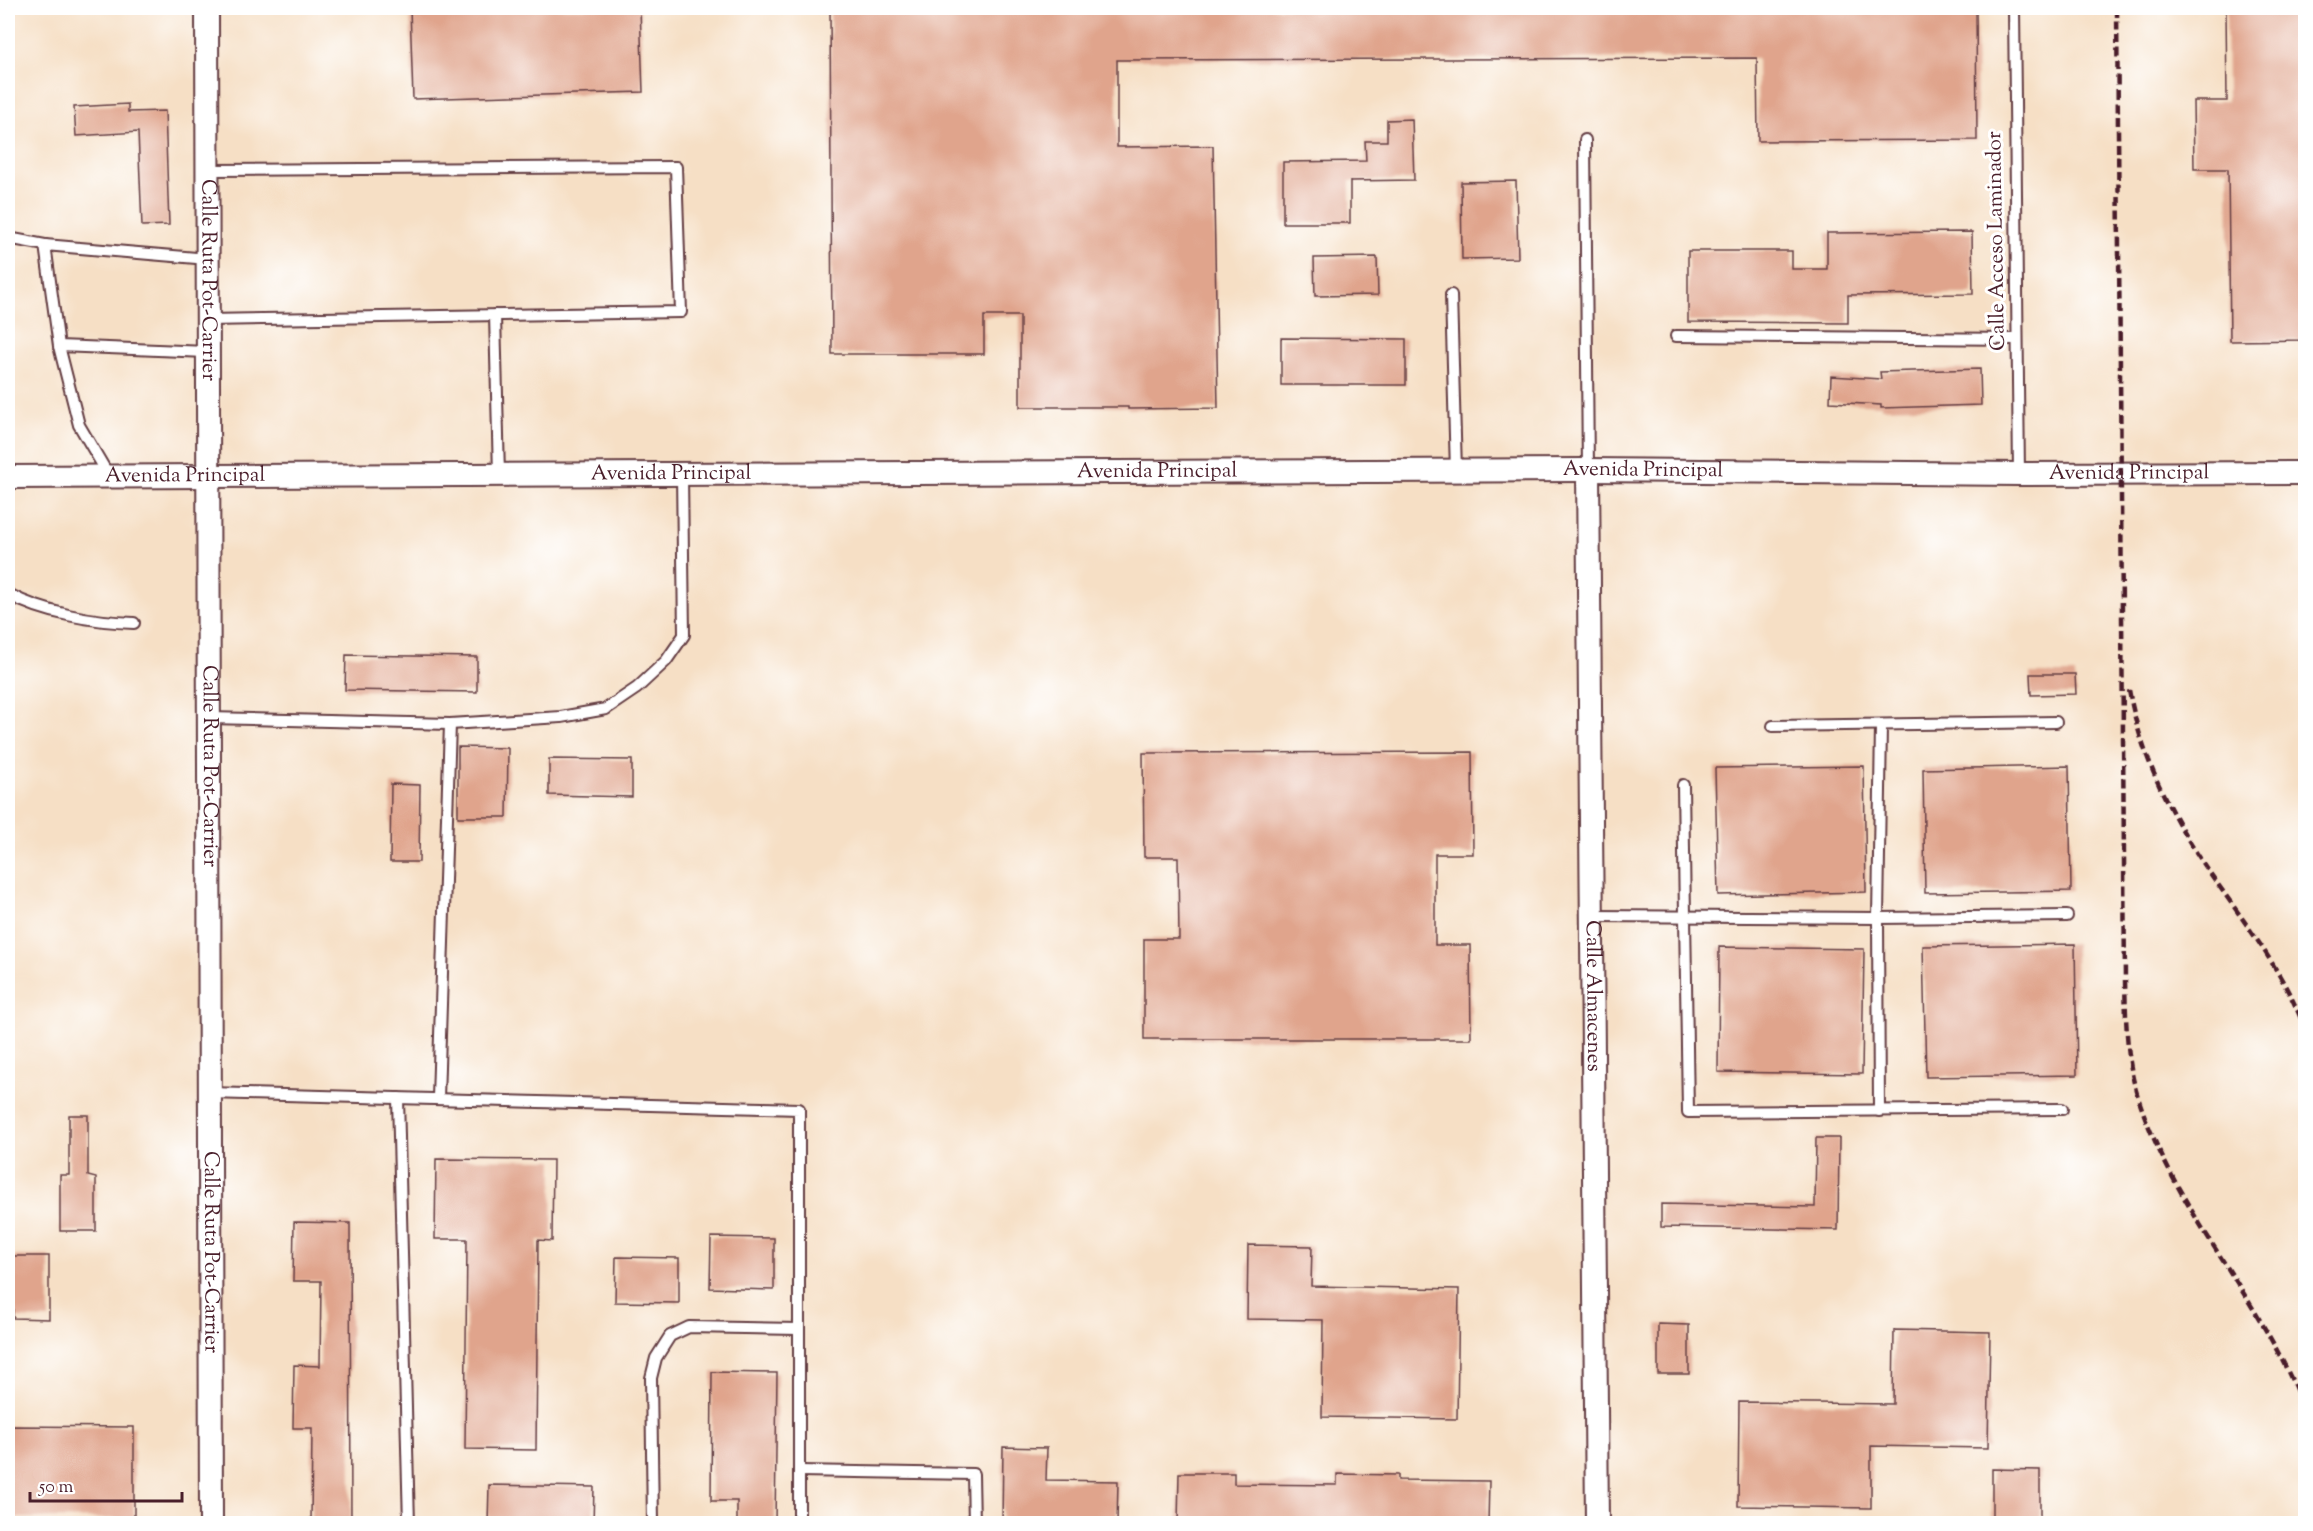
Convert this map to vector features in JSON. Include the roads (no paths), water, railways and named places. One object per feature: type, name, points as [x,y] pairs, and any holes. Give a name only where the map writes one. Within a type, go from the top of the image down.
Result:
[{"type":"street","name":"Calle Ruta Pot-Carrier","points":[[207,8],[211,1524]]},
{"type":"street","name":"Avenida Principal","points":[[8,477],[1588,470],[2019,474],[2306,473]]},
{"type":"street","name":"Calle Almacenes","points":[[1588,470],[1597,1524]]},
{"type":"lane","name":"Calle Acceso Laminador","points":[[2014,8],[2019,474]]},
{"type":"lane","points":[[1585,140],[1588,470]]},
{"type":"lane","points":[[208,170],[676,167],[681,312],[208,320]]},
{"type":"lane","points":[[8,238],[45,245],[208,259]]},
{"type":"lane","points":[[45,245],[58,346],[79,425],[109,477]]},
{"type":"lane","points":[[1451,296],[1456,471]]},
{"type":"lane","points":[[495,315],[499,475]]},
{"type":"lane","points":[[1676,336],[2018,339]]},
{"type":"lane","points":[[58,346],[207,352]]},
{"type":"lane","points":[[209,718],[450,724],[561,717],[606,709],[637,688],[666,661],[684,635],[682,474]]},
{"type":"lane","points":[[8,594],[26,604],[95,620],[135,623]]},
{"type":"lane","points":[[1773,726],[2056,722]]},
{"type":"lane","points":[[438,1098],[450,724]]},
{"type":"lane","points":[[1880,1111],[1878,918],[1881,726]]},
{"type":"lane","points":[[1683,785],[1688,1113],[2062,1109]]},
{"type":"lane","points":[[1591,916],[1878,918],[2067,916]]},
{"type":"lane","points":[[210,1093],[799,1109],[799,1524]]},
{"type":"lane","points":[[398,1098],[409,1524]]},
{"type":"lane","points":[[653,1524],[651,1378],[656,1358],[670,1336],[689,1327],[799,1329]]},
{"type":"lane","points":[[799,1471],[973,1474],[974,1524]]},
{"type":"railway","points":[[2117,8],[2125,980],[2129,1054],[2138,1097],[2154,1139],[2196,1218],[2267,1333],[2288,1372],[2306,1414]]},
{"type":"railway","points":[[2129,690],[2145,750],[2169,805],[2189,841],[2282,979],[2306,1031]]}]
